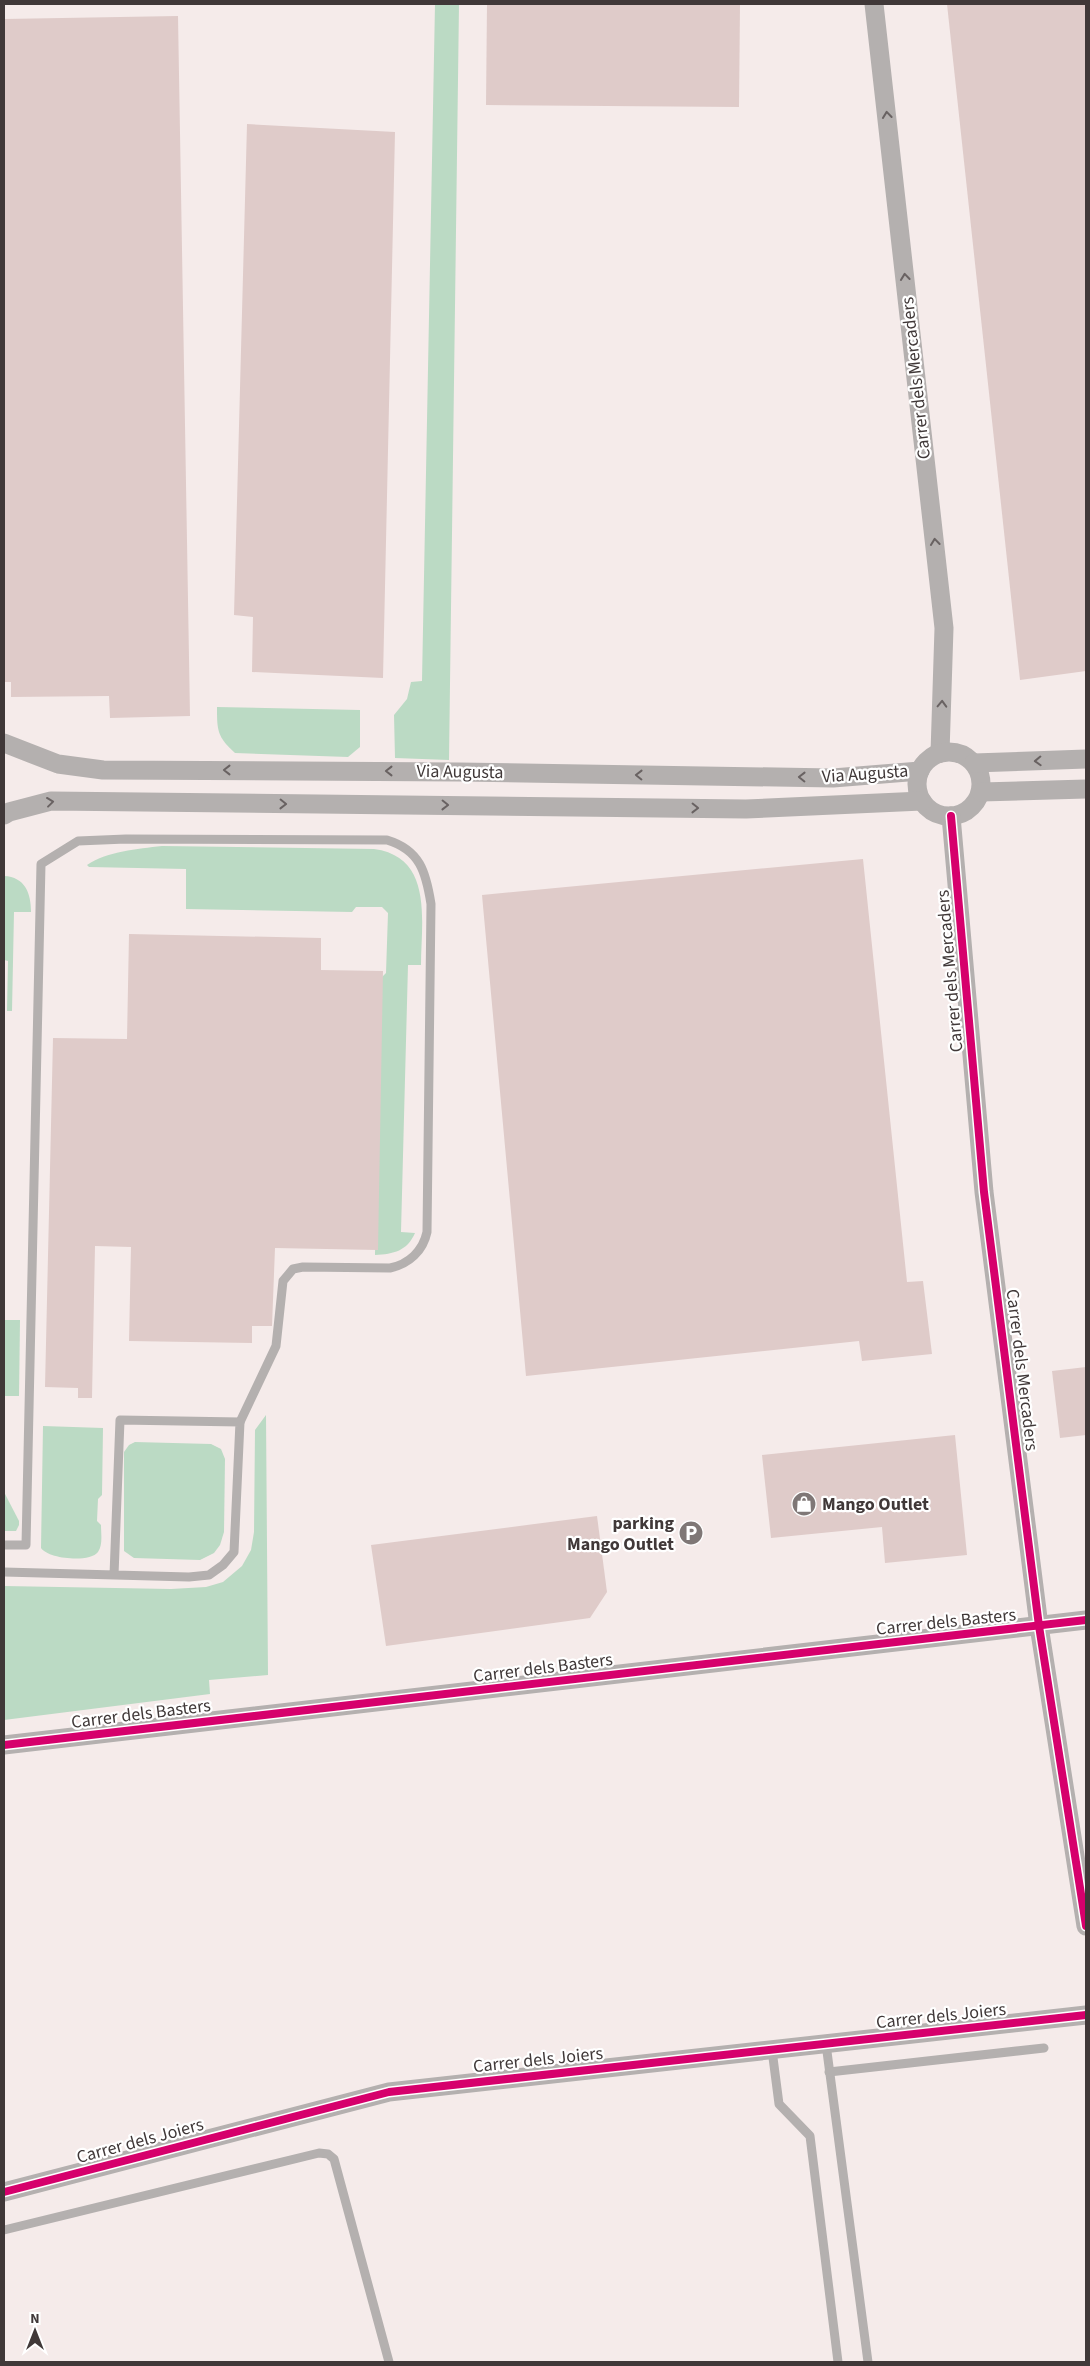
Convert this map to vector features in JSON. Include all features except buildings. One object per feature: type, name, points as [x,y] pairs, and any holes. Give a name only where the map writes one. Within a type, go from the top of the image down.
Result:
[{"type":"street","name":"Carrer dels Mercaders","points":[[874,4],[944,628],[940,753]]},
{"type":"street","name":"Via Augusta","points":[[4,743],[58,764],[103,770],[834,778],[920,771]]},
{"type":"street","points":[[953,752],[967,757],[974,763],[982,780],[981,792],[969,809],[951,816],[939,814],[929,808],[922,800],[918,792],[917,781],[920,771],[931,757],[940,753],[953,752]]},
{"type":"street","points":[[974,763],[1086,759]]},
{"type":"street","points":[[981,792],[1086,789]]},
{"type":"street","name":"Via Augusta","points":[[4,815],[51,801],[746,809],[922,800]]},
{"type":"street","name":"Carrer dels Mercaders","points":[[951,816],[984,1192],[1039,1626],[1086,1926]]},
{"type":"street","name":"Carrer dels Basters","points":[[4,1745],[1086,1620]]},
{"type":"street","name":"Carrer dels Joiers","points":[[4,2192],[389,2092],[1086,2015]]},
{"type":"lane","points":[[4,1545],[26,1545],[40,864],[78,841],[126,839],[387,840],[402,845],[418,859],[427,879],[431,904],[427,1232],[425,1244],[401,1266],[390,1268],[303,1267],[293,1269],[283,1281],[276,1346],[240,1422],[237,1534],[234,1552],[223,1565],[209,1575],[189,1577],[4,1572]]},
{"type":"lane","points":[[114,1575],[120,1420],[240,1422]]},
{"type":"lane","points":[[826,2044],[868,2362]]},
{"type":"lane","points":[[830,2072],[1044,2048]]},
{"type":"lane","points":[[772,2050],[779,2104],[810,2136],[838,2362]]},
{"type":"lane","points":[[4,2230],[310,2155],[328,2154],[334,2159],[390,2362]]},
{"type":"green space","points":[[435,4],[459,4],[449,760],[395,758],[394,715],[407,699],[411,682],[422,681]]},
{"type":"green space","points":[[217,707],[360,710],[360,747],[348,757],[235,753],[219,733]]},
{"type":"green space","points":[[162,846],[374,849],[393,855],[407,864],[415,878],[420,894],[422,930],[421,965],[408,965],[401,1232],[415,1233],[404,1248],[388,1254],[375,1255],[379,980],[386,973],[388,913],[382,907],[356,907],[352,912],[186,909],[186,869],[89,867],[87,865],[113,854]]},
{"type":"green space","points":[[4,876],[17,879],[22,883],[28,893],[31,905],[31,912],[14,912],[12,1011],[7,1011],[8,961],[4,960]]},
{"type":"green space","points":[[4,1320],[20,1320],[19,1396],[4,1396]]},
{"type":"green space","points":[[266,1415],[268,1675],[209,1680],[210,1694],[4,1720],[4,1586],[171,1589],[206,1587],[223,1582],[242,1566],[251,1550],[254,1532],[255,1430]]},
{"type":"green space","points":[[43,1426],[103,1428],[102,1495],[98,1499],[97,1521],[101,1525],[101,1542],[98,1552],[87,1558],[60,1557],[45,1552],[41,1548]]},
{"type":"green space","points":[[135,1442],[211,1444],[221,1449],[225,1459],[224,1532],[220,1545],[214,1553],[200,1560],[134,1558],[124,1551],[124,1452],[129,1445]]},
{"type":"green space","points":[[4,1492],[19,1521],[16,1531],[4,1531]]},
{"type":"cycle path","points":[[951,816],[984,1192],[1039,1626],[1086,1926]]},
{"type":"cycle path","points":[[4,1745],[1086,1620]]},
{"type":"cycle path","points":[[4,2192],[389,2092],[1086,2015]]},
{"type":"place","name":"Mango Outlet","points":[[804,1504]]},
{"type":"place","name":"parking Mango Outlet","points":[[691,1533]]}]
